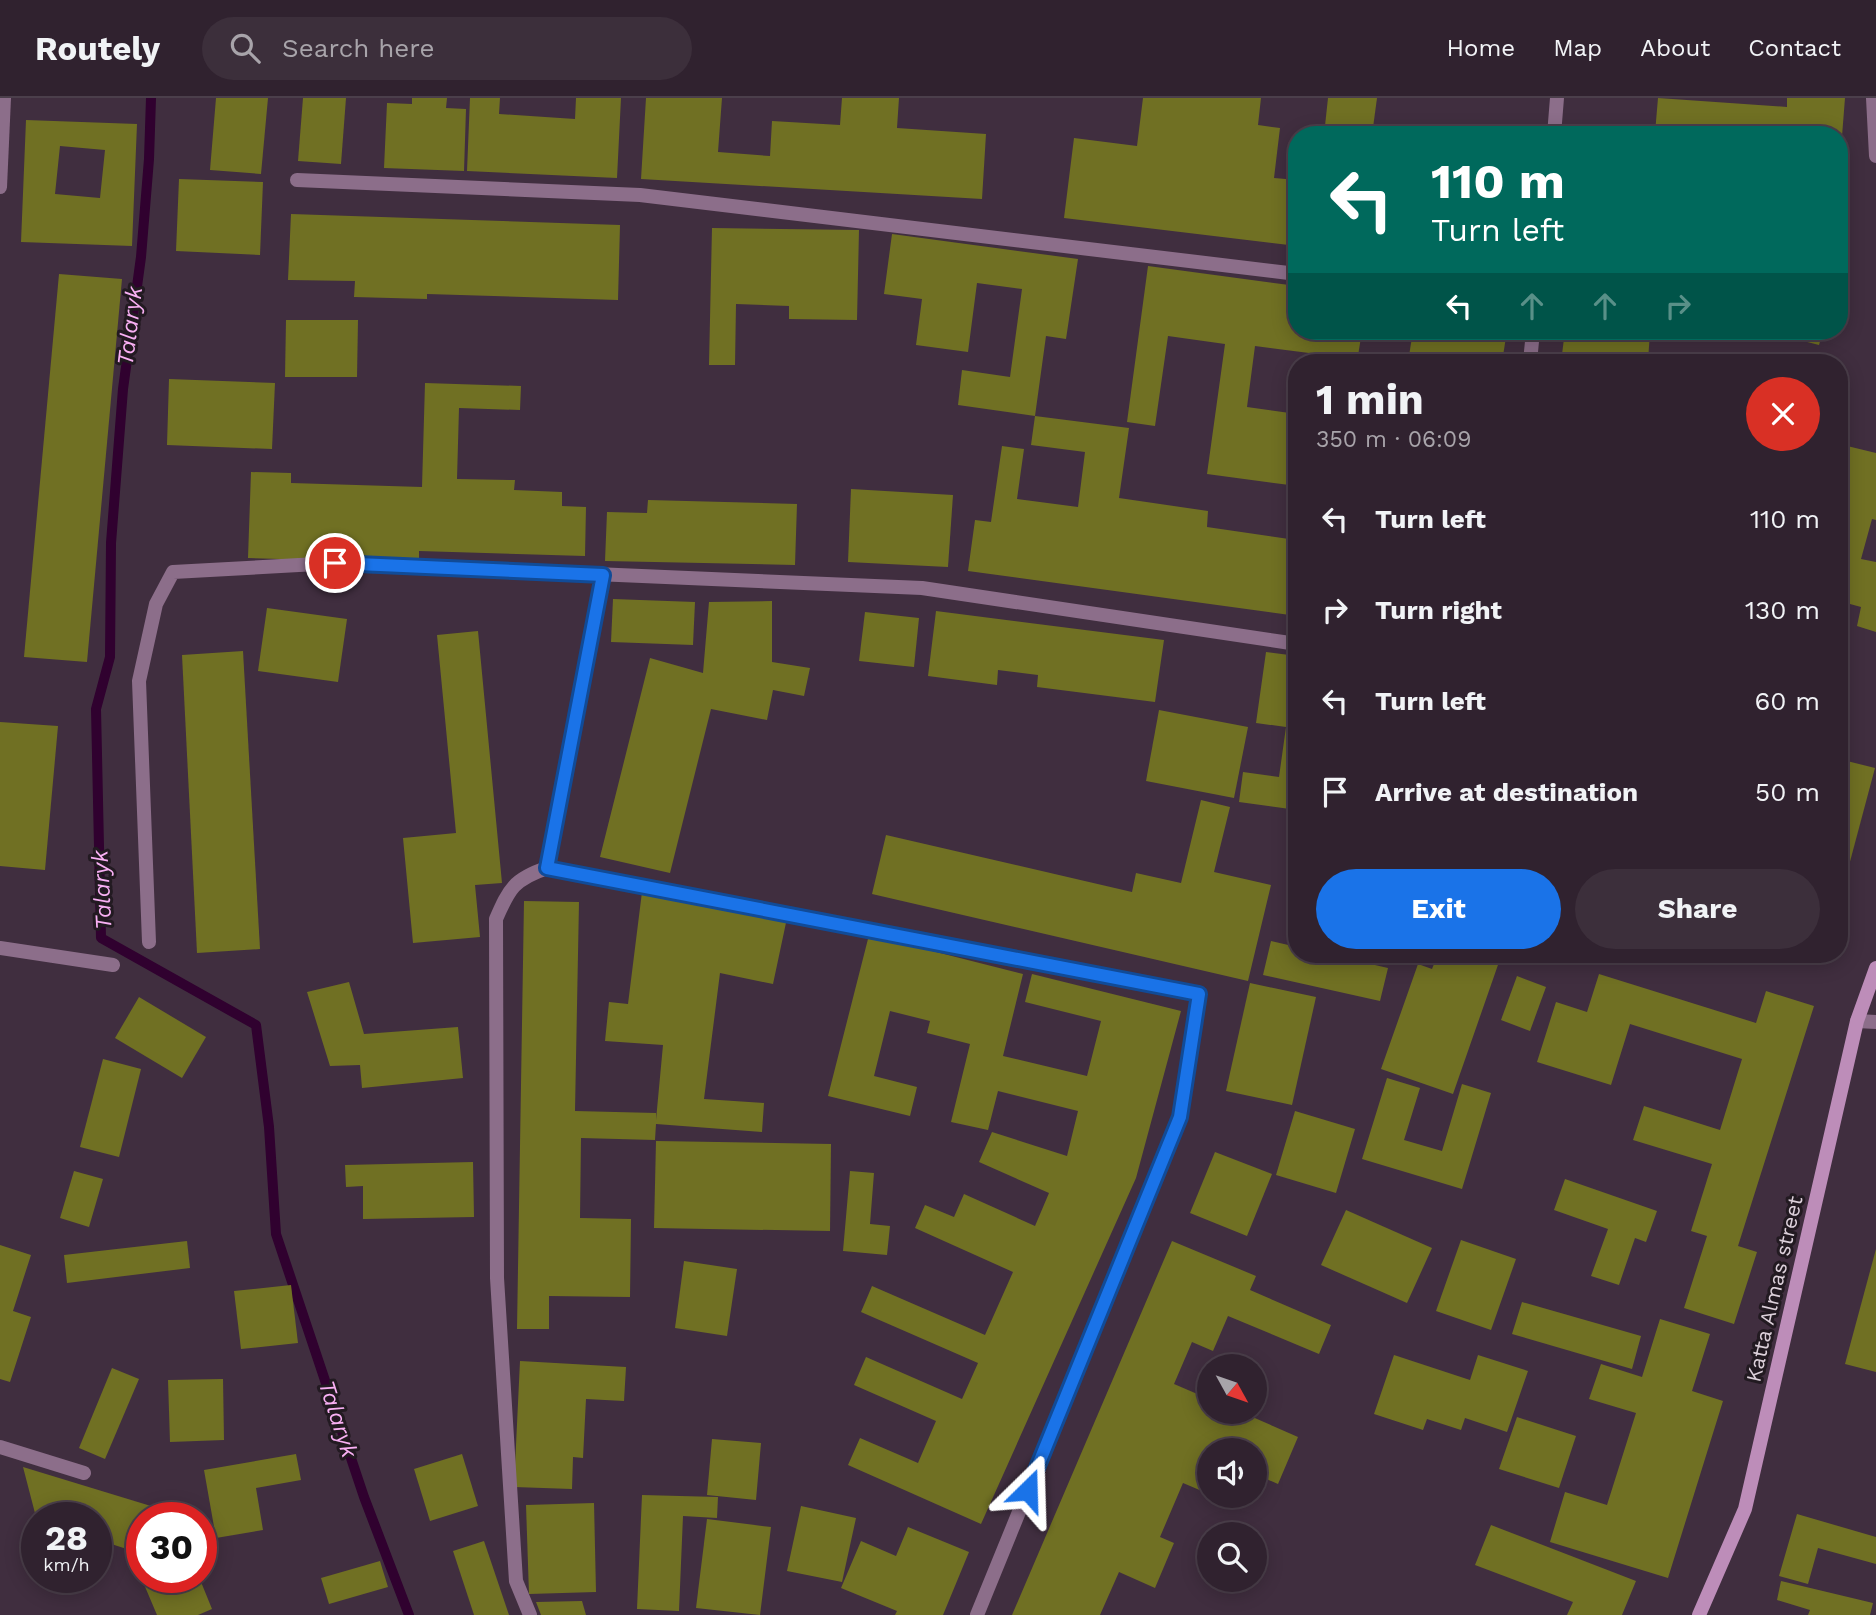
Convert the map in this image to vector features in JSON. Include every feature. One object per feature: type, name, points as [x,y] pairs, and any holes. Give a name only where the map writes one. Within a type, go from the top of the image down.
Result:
[{"type":"street","points":[[0,187],[4,98]]},
{"type":"street","points":[[1555,126],[1557,98]]},
{"type":"street","points":[[1873,98],[1876,156]]},
{"type":"street","points":[[297,180],[640,195],[1288,273]]},
{"type":"street","points":[[149,942],[139,681],[156,604],[173,572],[335,563],[922,588],[1288,643]]},
{"type":"street","points":[[547,868],[603,575]]},
{"type":"street","points":[[530,1615],[516,1581],[497,1278],[496,919],[510,887],[529,874],[547,868],[1199,994],[1180,1117],[977,1615]]},
{"type":"street","points":[[0,948],[113,965]]},
{"type":"street","name":"Katta Almas street","points":[[1699,1615],[1745,1509],[1857,1021],[1876,968]]},
{"type":"street","points":[[1857,1021],[1876,1022]]},
{"type":"street","points":[[0,1447],[85,1473]]},
{"type":"building","points":[[216,98],[268,98],[261,174],[210,170]]},
{"type":"building","points":[[303,98],[346,98],[341,164],[298,161]]},
{"type":"building","points":[[412,98],[447,98],[446,108],[466,109],[464,171],[384,168],[387,103],[412,104]]},
{"type":"building","points":[[470,98],[500,98],[499,114],[575,119],[576,98],[621,98],[617,178],[467,171]]},
{"type":"building","points":[[646,98],[722,98],[718,152],[770,156],[772,121],[840,125],[842,98],[899,98],[897,128],[986,134],[982,199],[641,179]]},
{"type":"building","points":[[1143,98],[1261,98],[1258,125],[1280,128],[1274,178],[1288,179],[1288,245],[1064,218],[1074,138],[1137,146]]},
{"type":"building","points":[[1328,98],[1377,98],[1373,126],[1325,126]]},
{"type":"building","points":[[1658,98],[1787,107],[1787,98],[1845,98],[1843,126],[1656,126]]},
{"type":"building","points":[[26,120],[137,124],[132,246],[21,242]],"holes":[[[60,146],[105,150],[100,198],[55,194]]]},
{"type":"building","points":[[179,179],[263,182],[260,255],[176,251]]},
{"type":"building","points":[[291,214],[620,225],[618,300],[427,294],[427,299],[354,297],[355,281],[288,280]]},
{"type":"building","points":[[712,228],[859,230],[857,320],[789,319],[789,306],[736,304],[735,365],[709,365]]},
{"type":"building","points":[[892,234],[1078,259],[1066,339],[1046,336],[1035,416],[958,405],[962,370],[1010,377],[1022,289],[977,283],[968,352],[916,345],[922,299],[884,294]]},
{"type":"building","points":[[1148,266],[1288,285],[1288,340],[1361,340],[1358,354],[1317,354],[1255,346],[1247,407],[1288,413],[1288,485],[1207,474],[1225,344],[1168,336],[1155,426],[1127,422]]},
{"type":"building","points":[[59,274],[122,279],[87,662],[24,657]]},
{"type":"building","points":[[286,320],[358,320],[357,377],[285,377]]},
{"type":"building","points":[[1412,340],[1506,340],[1503,354],[1409,354]]},
{"type":"building","points":[[1564,340],[1649,340],[1649,354],[1562,354]]},
{"type":"building","points":[[1799,340],[1820,340],[1819,345]]},
{"type":"building","points":[[169,379],[275,383],[272,449],[167,445]]},
{"type":"building","points":[[425,383],[521,386],[520,410],[459,408],[457,479],[515,480],[514,490],[562,492],[562,506],[586,507],[585,556],[419,551],[419,563],[248,558],[251,472],[291,473],[291,483],[422,487]]},
{"type":"building","points":[[1035,416],[1129,428],[1119,498],[1208,511],[1207,527],[1288,539],[1288,615],[968,571],[975,520],[991,522],[1002,446],[1024,449],[1017,499],[1078,507],[1085,452],[1031,445]]},
{"type":"building","points":[[1848,446],[1876,453],[1876,520],[1872,519],[1861,559],[1876,562],[1876,632],[1857,626],[1861,607],[1848,603]]},
{"type":"building","points":[[851,489],[953,495],[948,567],[848,562]]},
{"type":"building","points":[[648,500],[797,504],[795,565],[605,561],[607,512],[647,513]]},
{"type":"building","points":[[613,599],[695,602],[693,645],[611,642]]},
{"type":"building","points":[[772,601],[772,662],[810,668],[804,696],[773,690],[767,720],[711,709],[670,873],[600,857],[650,658],[703,673],[709,602]]},
{"type":"building","points":[[267,608],[347,619],[338,682],[258,671]]},
{"type":"building","points":[[936,611],[1164,640],[1155,702],[1037,687],[1038,675],[998,670],[997,685],[928,676]]},
{"type":"building","points":[[865,612],[919,618],[914,667],[859,661]]},
{"type":"building","points":[[478,631],[502,883],[475,885],[480,937],[413,943],[403,838],[456,833],[437,635]]},
{"type":"building","points":[[243,651],[260,949],[197,953],[182,655]]},
{"type":"building","points":[[1266,652],[1288,655],[1288,809],[1239,802],[1243,772],[1279,777],[1286,727],[1256,723]]},
{"type":"building","points":[[1159,710],[1248,727],[1234,798],[1146,781]]},
{"type":"building","points":[[0,722],[58,726],[45,870],[0,866]]},
{"type":"building","points":[[1848,761],[1875,768],[1848,869]]},
{"type":"building","points":[[1201,800],[1230,807],[1214,872],[1271,885],[1248,981],[872,894],[886,835],[1132,892],[1136,873],[1181,883]]},
{"type":"building","points":[[642,892],[787,918],[773,984],[720,973],[704,1099],[764,1103],[762,1132],[656,1124],[655,1140],[581,1138],[580,1218],[631,1219],[630,1297],[549,1296],[549,1329],[517,1329],[524,901],[579,902],[575,1111],[656,1113],[656,1120],[663,1045],[605,1041],[609,1002],[628,1004]]},
{"type":"building","points":[[869,935],[1023,974],[1003,1056],[1087,1076],[1101,1021],[1025,1002],[1032,974],[1181,1011],[1136,1178],[981,1524],[848,1465],[860,1438],[918,1463],[936,1421],[854,1385],[866,1357],[962,1399],[978,1363],[861,1312],[872,1286],[985,1335],[1013,1272],[915,1228],[925,1205],[954,1217],[964,1194],[1035,1226],[1049,1193],[979,1162],[992,1132],[1067,1156],[1078,1111],[998,1091],[988,1130],[951,1122],[970,1044],[927,1033],[930,1021],[890,1011],[874,1076],[917,1087],[910,1116],[828,1096]]},
{"type":"building","points":[[1271,941],[1288,945],[1288,963],[1366,963],[1388,968],[1380,1001],[1263,975]]},
{"type":"building","points":[[1434,963],[1499,963],[1453,1094],[1381,1069],[1418,964],[1432,969]]},
{"type":"building","points":[[1599,974],[1756,1023],[1766,991],[1814,1006],[1738,1246],[1757,1252],[1734,1324],[1684,1308],[1707,1236],[1691,1231],[1712,1164],[1633,1140],[1644,1106],[1720,1130],[1742,1059],[1630,1024],[1611,1085],[1537,1062],[1556,1002],[1587,1012]]},
{"type":"building","points":[[1517,976],[1546,987],[1530,1031],[1501,1020]]},
{"type":"building","points":[[349,982],[364,1034],[458,1027],[463,1078],[362,1088],[360,1065],[330,1066],[307,992]]},
{"type":"building","points":[[1250,983],[1316,997],[1292,1105],[1226,1091]]},
{"type":"building","points":[[139,997],[206,1037],[182,1078],[115,1038]]},
{"type":"building","points":[[103,1059],[141,1069],[119,1157],[80,1147]]},
{"type":"building","points":[[1387,1078],[1420,1088],[1404,1140],[1442,1151],[1462,1084],[1491,1093],[1462,1189],[1362,1159]]},
{"type":"building","points":[[1295,1111],[1355,1129],[1336,1193],[1276,1175]]},
{"type":"building","points":[[656,1141],[831,1144],[830,1231],[654,1228]]},
{"type":"building","points":[[1215,1152],[1272,1174],[1247,1236],[1190,1213]]},
{"type":"building","points":[[473,1162],[474,1217],[363,1219],[363,1186],[346,1187],[345,1165]]},
{"type":"building","points":[[74,1171],[103,1179],[89,1227],[60,1218]]},
{"type":"building","points":[[850,1171],[874,1173],[870,1224],[890,1226],[887,1255],[843,1251]]},
{"type":"building","points":[[1565,1179],[1657,1211],[1646,1242],[1635,1238],[1619,1285],[1591,1276],[1608,1229],[1554,1210]]},
{"type":"building","points":[[1346,1210],[1432,1248],[1407,1303],[1321,1265]]},
{"type":"building","points":[[1461,1240],[1516,1259],[1491,1330],[1436,1311]]},
{"type":"building","points":[[187,1241],[190,1268],[67,1283],[64,1255]]},
{"type":"building","points":[[1172,1241],[1256,1276],[1250,1290],[1331,1325],[1319,1354],[1228,1316],[1213,1351],[1192,1342],[1174,1384],[1197,1394],[1197,1424],[1267,1423],[1298,1437],[1278,1484],[1267,1479],[1267,1438],[1197,1438],[1197,1489],[1183,1483],[1160,1537],[1174,1543],[1155,1588],[1119,1572],[1100,1615],[1012,1615]]},
{"type":"building","points":[[0,1245],[31,1255],[13,1311],[31,1317],[10,1382],[0,1379]]},
{"type":"building","points":[[1876,1249],[1876,1372],[1845,1364]]},
{"type":"building","points":[[684,1261],[737,1269],[727,1336],[675,1328]]},
{"type":"building","points":[[291,1285],[298,1343],[241,1349],[234,1291]]},
{"type":"building","points":[[1522,1302],[1641,1336],[1632,1369],[1512,1334]]},
{"type":"building","points":[[1660,1319],[1710,1334],[1692,1391],[1723,1401],[1668,1578],[1550,1542],[1565,1492],[1607,1505],[1636,1413],[1589,1399],[1601,1364],[1642,1377]]},
{"type":"building","points":[[1394,1355],[1470,1380],[1478,1355],[1528,1371],[1507,1432],[1465,1418],[1461,1430],[1427,1419],[1423,1430],[1374,1414]]},
{"type":"building","points":[[520,1361],[626,1367],[624,1401],[586,1399],[583,1458],[573,1457],[572,1489],[514,1487]]},
{"type":"building","points":[[112,1368],[139,1379],[105,1459],[79,1448]]},
{"type":"building","points":[[223,1379],[224,1440],[170,1442],[168,1380]]},
{"type":"building","points":[[1517,1417],[1576,1436],[1559,1488],[1499,1469]]},
{"type":"building","points":[[712,1439],[761,1443],[756,1500],[707,1495]]},
{"type":"building","points":[[296,1454],[301,1480],[256,1488],[263,1530],[217,1538],[217,1502],[210,1502],[204,1470]]},
{"type":"building","points":[[462,1454],[478,1506],[430,1521],[414,1469]]},
{"type":"building","points":[[23,1467],[138,1502],[126,1502],[126,1549],[112,1544],[112,1502],[32,1502]]},
{"type":"building","points":[[642,1495],[718,1497],[717,1518],[683,1516],[679,1611],[637,1609]]},
{"type":"building","points":[[594,1503],[596,1592],[529,1594],[526,1505]]},
{"type":"building","points":[[801,1506],[856,1518],[842,1582],[787,1571]]},
{"type":"building","points":[[1797,1514],[1876,1537],[1876,1564],[1818,1548],[1808,1584],[1779,1576]]},
{"type":"building","points":[[707,1519],[771,1527],[760,1615],[696,1608]]},
{"type":"building","points":[[1491,1525],[1636,1581],[1622,1615],[1567,1615],[1573,1602],[1475,1565]]},
{"type":"building","points":[[908,1527],[969,1552],[943,1615],[895,1615],[897,1611],[841,1588],[861,1541],[896,1556]]},
{"type":"building","points":[[484,1541],[509,1615],[474,1615],[453,1551]]},
{"type":"building","points":[[380,1561],[388,1587],[329,1604],[321,1578]]},
{"type":"building","points":[[1781,1581],[1873,1603],[1870,1615],[1808,1615],[1810,1610],[1777,1600]]},
{"type":"building","points":[[148,1593],[206,1593],[212,1609],[198,1615],[157,1615]]},
{"type":"building","points":[[582,1601],[586,1615],[541,1615],[536,1602]]},
{"type":"waterway","name":"Talaryk","points":[[151,98],[141,257],[123,389],[111,543],[110,657],[96,709],[101,938],[256,1025],[269,1127],[276,1234],[364,1497],[409,1615]]},
{"type":"route","points":[[335,563],[603,575],[547,868],[1199,994],[1180,1117],[1028,1490]]}]
